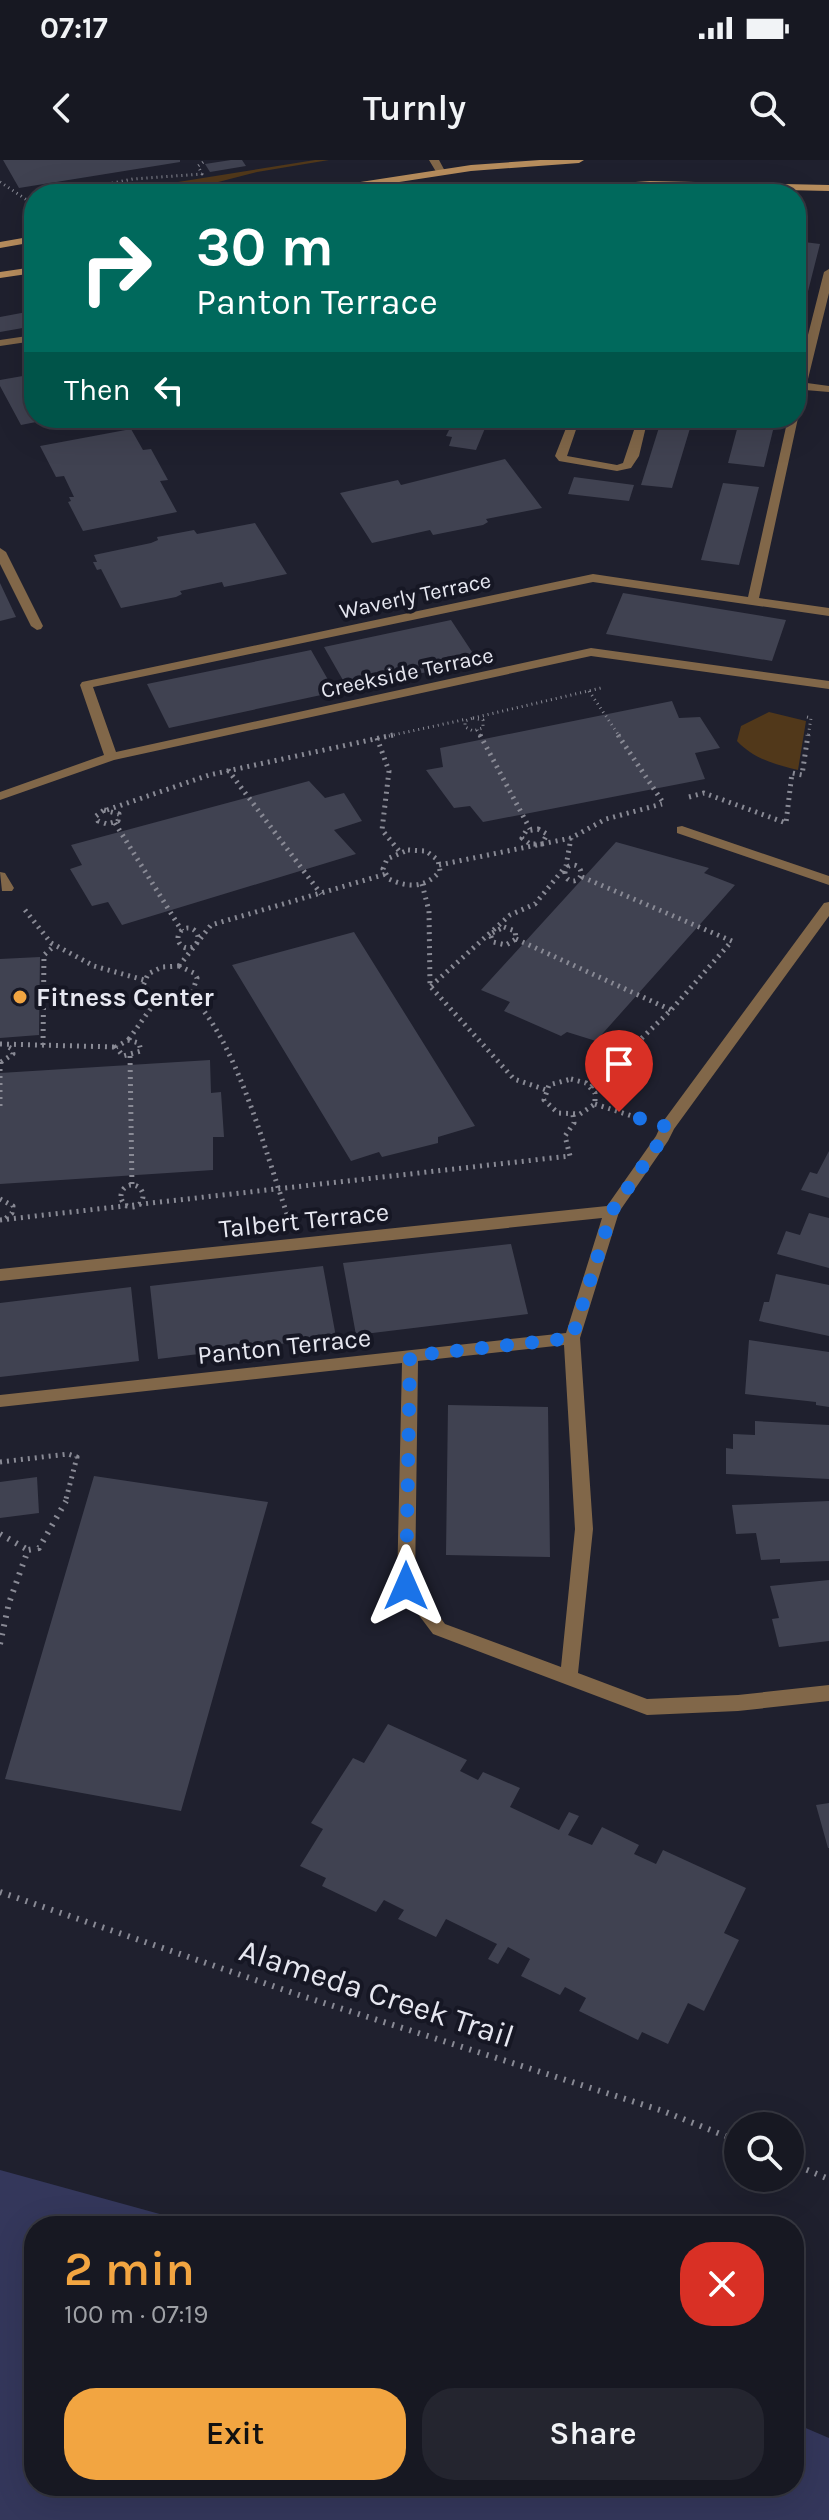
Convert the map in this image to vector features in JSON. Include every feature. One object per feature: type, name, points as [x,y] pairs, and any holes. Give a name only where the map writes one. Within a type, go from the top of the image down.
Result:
[{"type":"main road","points":[[368,184],[441,173],[579,160]]},
{"type":"main road","points":[[806,187],[829,188]]},
{"type":"main road","points":[[0,245],[24,241]]},
{"type":"main road","points":[[0,275],[24,271]]},
{"type":"street","points":[[434,160],[441,173]]},
{"type":"street","points":[[806,362],[829,272]]},
{"type":"street","points":[[0,343],[24,339]]},
{"type":"street","points":[[806,387],[829,389]]},
{"type":"street","points":[[571,428],[561,456],[563,459],[617,468],[627,466],[633,456],[640,428]]},
{"type":"street","points":[[753,599],[791,428]]},
{"type":"street","points":[[0,552],[37,626]]},
{"type":"street","name":"Waverly Terrace","points":[[111,757],[86,685],[593,578],[829,612]]},
{"type":"street","name":"Creekside Terrace","points":[[0,796],[111,757],[591,652],[829,685]]},
{"type":"street","points":[[682,830],[829,881]]},
{"type":"street","points":[[569,1678],[584,1529],[572,1338],[612,1211],[667,1127],[829,906]]},
{"type":"street","name":"Talbert Terrace","points":[[0,1275],[612,1211]]},
{"type":"street","name":"Panton Terrace","points":[[0,1401],[572,1338]]},
{"type":"street","points":[[410,1356],[406,1586],[439,1629],[647,1707],[738,1703],[829,1693]]},
{"type":"path","points":[[108,184],[202,174],[198,166],[206,160]]},
{"type":"path","points":[[0,182],[24,198]]},
{"type":"path","points":[[115,823],[98,821],[98,814],[228,770],[603,687]]},
{"type":"path","points":[[589,691],[682,830]]},
{"type":"path","points":[[353,704],[389,756],[390,781],[382,830],[400,852]]},
{"type":"path","points":[[439,865],[571,838],[606,819],[704,793],[786,823],[792,773],[802,775],[811,718],[796,715]]},
{"type":"path","points":[[473,718],[483,720],[485,724],[477,730]]},
{"type":"path","points":[[467,719],[465,727],[477,730],[530,829],[547,834],[545,842],[530,844],[522,838],[523,833],[530,829]]},
{"type":"path","points":[[228,770],[321,894]]},
{"type":"path","points":[[107,810],[119,814],[115,823]]},
{"type":"path","points":[[115,823],[182,931]]},
{"type":"path","points":[[430,986],[510,915],[535,904],[563,870],[571,838]]},
{"type":"path","points":[[426,851],[433,855],[439,865],[438,876],[422,884],[402,885],[389,879],[384,864],[400,852],[426,851]]},
{"type":"path","points":[[563,870],[578,867],[582,870],[582,877]]},
{"type":"path","points":[[563,870],[567,879],[582,877],[732,941],[671,1010],[591,1087]]},
{"type":"path","points":[[179,966],[211,925],[386,874]]},
{"type":"path","points":[[3,882],[55,945],[94,966],[144,980]]},
{"type":"path","points":[[422,884],[429,911],[430,986],[514,1079],[546,1090]]},
{"type":"path","points":[[492,931],[508,928],[515,931],[516,939]]},
{"type":"path","points":[[182,931],[198,932],[198,942],[188,946],[178,943],[177,935],[182,931]]},
{"type":"path","points":[[492,931],[490,936],[497,944],[510,944],[516,939]]},
{"type":"path","points":[[516,939],[671,1010]]},
{"type":"path","points":[[43,1045],[44,955],[55,945]]},
{"type":"path","points":[[179,966],[194,973],[197,978],[196,990],[191,996],[174,1002],[156,1001],[145,991],[144,980],[154,970],[179,966]]},
{"type":"path","points":[[191,996],[208,1013],[241,1085],[296,1245]]},
{"type":"path","points":[[1,1044],[116,1047],[128,1040],[156,1001]]},
{"type":"path","points":[[116,1047],[119,1054],[130,1056],[141,1051],[141,1045],[128,1040]]},
{"type":"path","points":[[0,1108],[0,1062],[9,1060],[14,1051],[1,1044]]},
{"type":"path","points":[[130,1056],[132,1187]]},
{"type":"path","points":[[571,1079],[591,1087],[595,1104],[586,1111],[573,1115],[558,1113],[547,1105],[546,1090],[555,1081],[571,1079]]},
{"type":"path","points":[[595,1104],[667,1127]]},
{"type":"path","points":[[0,1199],[11,1203],[13,1210],[10,1216],[0,1220],[15,1219],[570,1156],[565,1136],[574,1123],[573,1115]]},
{"type":"path","points":[[132,1187],[141,1189],[145,1197],[133,1205],[122,1203],[119,1197],[124,1189],[132,1187]]},
{"type":"path","points":[[0,1462],[68,1454],[77,1457],[65,1504],[39,1548],[28,1550],[0,1534]]},
{"type":"path","points":[[0,1644],[9,1603],[28,1550]]},
{"type":"path","name":"Alameda Creek Trail","points":[[0,1892],[299,1995],[663,2111],[724,2135]]},
{"type":"path","points":[[804,2169],[829,2179]]},
{"type":"shaded area","points":[[329,160],[257,172],[211,184],[165,184]]},
{"type":"shaded area","points":[[769,712],[806,721],[798,770],[757,757],[737,741],[741,726]]},
{"type":"water","points":[[0,2170],[167,2216],[24,2216],[24,2496],[804,2496],[804,2427],[829,2438],[829,2520],[0,2520]]},
{"type":"building","points":[[3,160],[180,160],[44,184],[24,184],[24,187],[19,188]]},
{"type":"building","points":[[242,160],[246,166],[210,172],[205,164]]},
{"type":"building","points":[[806,242],[820,244],[806,299]]},
{"type":"building","points":[[24,312],[24,328],[0,332],[0,317]]},
{"type":"building","points":[[24,376],[24,424],[21,425],[0,386],[0,380]]},
{"type":"building","points":[[450,428],[485,428],[476,450],[449,446],[452,437],[446,436]]},
{"type":"building","points":[[659,428],[690,428],[672,488],[641,485]]},
{"type":"building","points":[[737,428],[774,428],[764,467],[728,463]]},
{"type":"building","points":[[131,429],[143,450],[151,449],[168,480],[160,481],[177,512],[83,531],[68,502],[71,501],[69,497],[74,497],[64,476],[56,477],[40,446]]},
{"type":"building","points":[[505,459],[542,508],[486,519],[488,522],[483,525],[433,535],[430,530],[372,543],[340,493],[398,480],[401,485]]},
{"type":"building","points":[[574,477],[634,485],[629,501],[568,494]]},
{"type":"building","points":[[723,483],[759,487],[739,565],[701,560]]},
{"type":"building","points":[[255,523],[287,574],[224,587],[222,582],[180,591],[182,594],[176,597],[121,608],[101,569],[97,570],[93,562],[97,562],[94,555],[151,543],[158,540],[157,537],[194,530],[197,534]]},
{"type":"building","points":[[0,583],[16,617],[0,621]]},
{"type":"building","points":[[623,593],[786,620],[772,661],[606,634]]},
{"type":"building","points":[[451,620],[478,661],[348,689],[324,647]]},
{"type":"building","points":[[311,650],[335,692],[169,728],[147,684]]},
{"type":"building","points":[[672,701],[679,718],[700,717],[720,748],[695,753],[705,779],[483,822],[470,806],[454,808],[426,770],[443,767],[440,748]]},
{"type":"building","points":[[309,781],[325,798],[344,793],[362,821],[334,830],[356,854],[122,925],[108,902],[92,906],[70,869],[82,865],[71,845]]},
{"type":"building","points":[[616,842],[709,868],[704,873],[735,885],[596,1041],[567,1032],[561,1036],[504,1011],[510,1002],[481,990]]},
{"type":"building","points":[[354,932],[475,1126],[438,1137],[438,1143],[382,1157],[379,1152],[351,1161],[232,965]]},
{"type":"building","name":"Fitness Center","points":[[40,957],[39,1035],[0,1038],[0,959]]},
{"type":"building","points":[[210,1060],[211,1093],[221,1092],[224,1137],[213,1137],[213,1170],[0,1184],[0,1073]]},
{"type":"building","points":[[829,1151],[829,1198],[801,1190],[810,1172],[817,1174]]},
{"type":"building","points":[[809,1213],[829,1218],[829,1268],[777,1254],[786,1231],[800,1235]]},
{"type":"building","points":[[511,1244],[528,1314],[356,1335],[343,1263]]},
{"type":"building","points":[[323,1266],[336,1337],[158,1359],[150,1286]]},
{"type":"building","points":[[776,1274],[829,1285],[829,1336],[759,1321],[764,1302],[769,1302]]},
{"type":"building","points":[[131,1287],[139,1361],[0,1377],[0,1303]]},
{"type":"building","points":[[749,1340],[829,1352],[829,1407],[816,1405],[816,1402],[745,1394]]},
{"type":"building","points":[[448,1405],[548,1407],[550,1557],[446,1555]]},
{"type":"building","points":[[755,1421],[829,1425],[829,1479],[726,1474],[726,1448],[733,1449],[733,1434],[755,1435]]},
{"type":"building","points":[[94,1476],[268,1502],[181,1811],[5,1779]]},
{"type":"building","points":[[37,1477],[39,1513],[0,1518],[0,1482]]},
{"type":"building","points":[[829,1501],[829,1561],[780,1563],[780,1559],[761,1560],[756,1533],[736,1534],[732,1505]]},
{"type":"building","points":[[829,1580],[829,1641],[779,1647],[772,1619],[779,1618],[770,1586]]},
{"type":"building","points":[[388,1724],[467,1760],[460,1771],[478,1780],[483,1772],[520,1788],[510,1807],[559,1830],[569,1812],[579,1816],[568,1835],[592,1845],[602,1827],[639,1845],[634,1854],[656,1864],[663,1850],[746,1888],[724,1933],[739,1940],[704,2011],[688,2003],[668,2044],[642,2032],[638,2040],[579,2011],[586,1998],[565,1987],[560,1995],[521,1976],[530,1959],[508,1947],[498,1964],[488,1959],[497,1944],[446,1919],[436,1937],[398,1919],[404,1910],[384,1900],[376,1912],[322,1886],[326,1878],[300,1866],[323,1829],[311,1823],[353,1758],[364,1763]]},
{"type":"building","points":[[829,1803],[829,1848],[828,1848],[816,1805]]},
{"type":"place","name":"Fitness Center","points":[[20,997]]},
{"type":"route","points":[[406,1586],[410,1356],[572,1338],[612,1211],[667,1127],[619,1112]]}]
